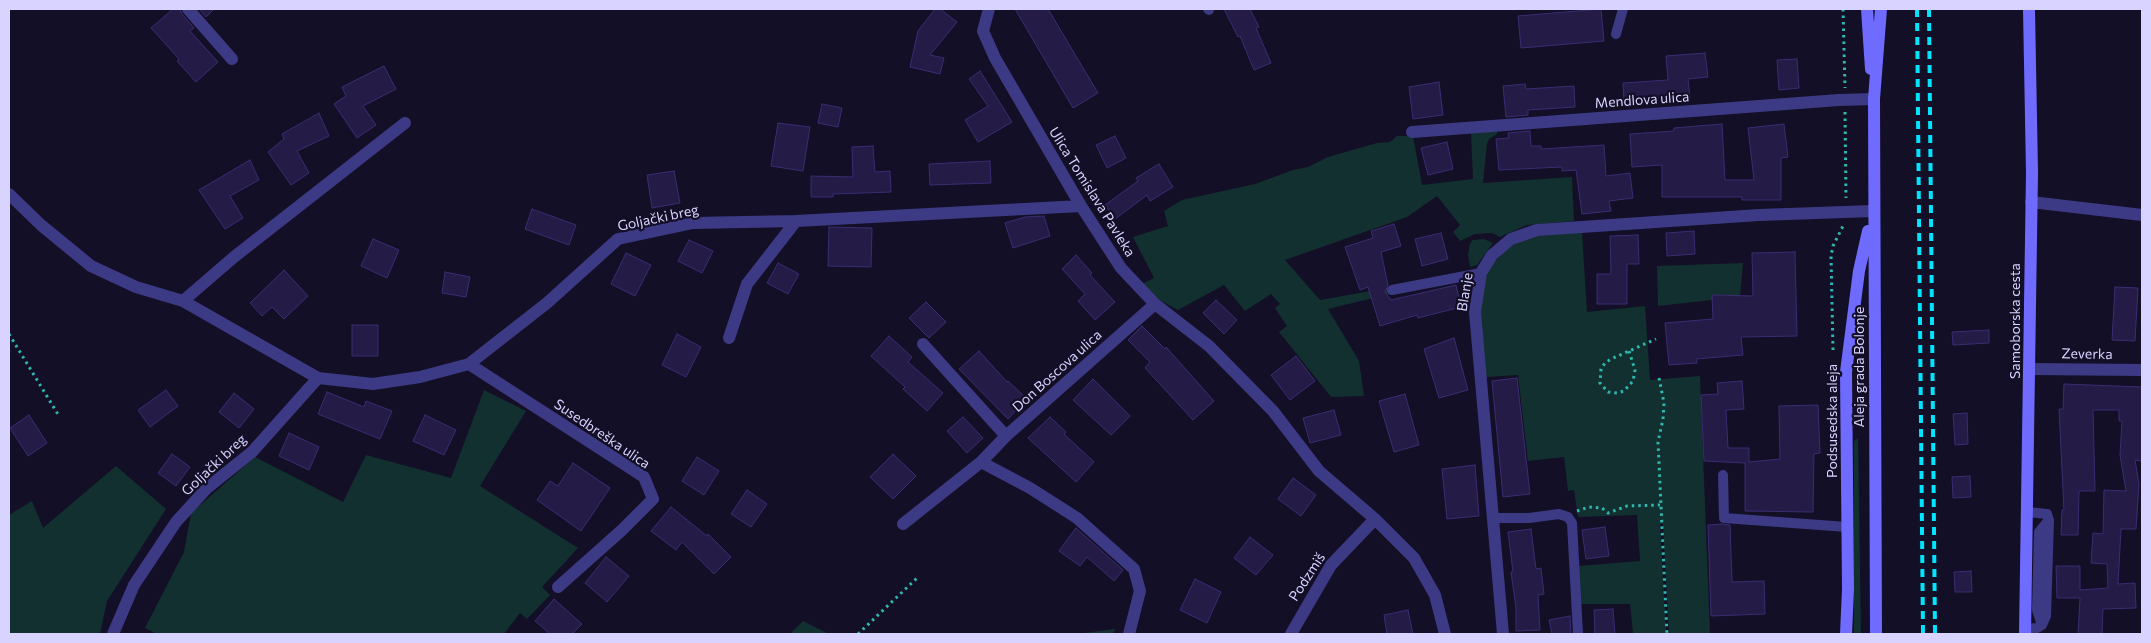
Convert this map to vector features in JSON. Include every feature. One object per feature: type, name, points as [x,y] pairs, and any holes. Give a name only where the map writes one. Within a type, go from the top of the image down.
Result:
[{"type":"main road","name":"Aleja grada Bolonje","points":[[1866,9],[1874,99]]},
{"type":"main road","name":"Aleja grada Bolonje","points":[[1876,634],[1873,211],[1874,99],[1881,9]]},
{"type":"main road","name":"Samoborska cesta","points":[[2025,632],[2030,369],[2029,9]]},
{"type":"main road","name":"Podsusedska aleja","points":[[1846,634],[1845,409],[1848,344],[1859,272],[1873,211]]},
{"type":"street","points":[[188,9],[232,59]]},
{"type":"street","name":"Ulica Tomislava Pavleka","points":[[989,9],[983,31],[995,58],[1081,206],[1121,268],[1155,304],[1209,346],[1273,411],[1319,471],[1374,519],[1414,558],[1435,595],[1445,634]]},
{"type":"street","name":"Mendlova ulica","points":[[1412,132],[1874,99]]},
{"type":"street","points":[[183,301],[234,257],[405,123]]},
{"type":"street","name":"Goljački breg","points":[[9,194],[41,225],[91,266],[136,287],[183,301],[318,378],[373,384],[420,377],[469,364],[547,303],[618,239],[693,223],[796,221],[1081,206]]},
{"type":"street","points":[[2031,202],[2142,215]]},
{"type":"street","name":"Blanje","points":[[1503,634],[1475,312],[1481,273],[1492,255],[1511,239],[1538,230],[1759,215],[1873,211]]},
{"type":"street","points":[[729,338],[747,284],[796,221]]},
{"type":"street","name":"Don Boscova ulica","points":[[903,524],[981,462],[1006,436],[1155,304]]},
{"type":"street","points":[[923,344],[1006,436]]},
{"type":"street","name":"Susedbreška ulica","points":[[469,364],[644,477],[653,499],[622,530],[558,587]]},
{"type":"street","name":"Zeverka","points":[[2030,369],[2142,370]]},
{"type":"street","name":"Goljački breg","points":[[113,634],[134,585],[176,522],[208,488],[252,452],[318,378]]},
{"type":"street","points":[[981,462],[1030,488],[1077,518],[1134,569],[1140,591],[1129,634]]},
{"type":"street","name":"Podzmiš","points":[[1291,634],[1331,565],[1374,519]]},
{"type":"lane","points":[[1616,34],[1623,9]]},
{"type":"lane","points":[[1392,290],[1481,273]]},
{"type":"lane","points":[[1723,475],[1724,518],[1847,527]]},
{"type":"lane","points":[[2025,632],[2042,625],[2046,616],[2049,520],[2047,514],[2028,512]]},
{"type":"lane","points":[[1493,518],[1529,518],[1559,514],[1568,517],[1572,524],[1578,634]]},
{"type":"path","points":[[1833,351],[1831,256],[1833,246],[1846,220],[1843,9]]},
{"type":"path","points":[[9,334],[59,416]]},
{"type":"path","points":[[1629,351],[1635,370],[1633,381],[1624,391],[1617,393],[1608,392],[1600,383],[1601,369],[1611,358],[1656,339]]},
{"type":"path","points":[[1659,378],[1664,403],[1658,442],[1666,634]]},
{"type":"path","points":[[1568,517],[1589,507],[1602,508],[1608,513],[1627,506],[1660,505]]},
{"type":"path","points":[[858,634],[917,578]]},
{"type":"green space","points":[[1497,131],[1497,134],[1489,139],[1487,144],[1483,183],[1572,177],[1574,221],[1527,225],[1500,237],[1492,233],[1475,234],[1460,241],[1453,232],[1460,225],[1437,196],[1407,217],[1285,260],[1320,300],[1388,288],[1390,294],[1328,309],[1359,361],[1364,396],[1331,397],[1279,332],[1287,326],[1275,308],[1280,304],[1271,294],[1245,311],[1224,285],[1178,310],[1161,301],[1140,285],[1154,278],[1133,237],[1168,226],[1164,211],[1182,200],[1255,184],[1293,170],[1308,167],[1328,157],[1377,143],[1390,142],[1397,136],[1413,136],[1422,185],[1473,179],[1471,133]]},
{"type":"green space","points":[[1582,232],[1587,312],[1645,306],[1650,380],[1700,376],[1710,634],[1669,634],[1663,524],[1660,524],[1666,632],[1668,634],[1633,634],[1630,604],[1579,604],[1578,566],[1640,561],[1637,515],[1578,517],[1574,490],[1568,491],[1564,457],[1528,461],[1518,375],[1486,377],[1479,306],[1482,285],[1493,264],[1503,252],[1514,244],[1532,236]]},
{"type":"green space","points":[[1484,239],[1493,243],[1477,265],[1470,267],[1468,255],[1470,243],[1473,240]]},
{"type":"green space","points":[[1743,263],[1740,296],[1712,295],[1712,300],[1658,306],[1657,266]]},
{"type":"green space","points":[[484,390],[526,411],[480,486],[578,548],[542,587],[550,595],[527,619],[520,613],[504,634],[157,634],[145,628],[184,552],[191,513],[255,457],[343,502],[366,455],[451,478]]},
{"type":"green space","points":[[1858,438],[1861,634],[1854,634],[1854,441]]},
{"type":"green space","points":[[116,466],[166,509],[107,601],[100,634],[9,634],[9,515],[32,501],[43,528]]},
{"type":"green space","points":[[803,621],[829,634],[790,634]]},
{"type":"green space","points":[[1115,629],[1113,634],[1083,634],[1084,633]]},
{"type":"building","points":[[173,9],[180,9],[194,28],[190,31],[218,62],[196,82],[177,61],[179,59],[151,28]]},
{"type":"building","points":[[199,9],[214,9],[206,17]]},
{"type":"building","points":[[935,9],[940,9],[957,22],[930,55],[944,58],[940,74],[910,67],[918,31]]},
{"type":"building","points":[[1015,9],[1048,9],[1098,93],[1073,108]]},
{"type":"building","points":[[1224,9],[1250,9],[1259,27],[1256,28],[1271,63],[1254,70],[1240,36],[1238,37]]},
{"type":"building","points":[[1601,9],[1604,41],[1521,48],[1518,16]]},
{"type":"building","points":[[1705,53],[1708,77],[1688,79],[1690,98],[1624,103],[1623,83],[1668,80],[1666,56]]},
{"type":"building","points":[[1797,59],[1799,88],[1779,90],[1777,60]]},
{"type":"building","points":[[384,66],[396,89],[363,106],[376,125],[357,138],[334,104],[346,96],[342,87]]},
{"type":"building","points":[[980,71],[1012,122],[978,142],[965,120],[988,106],[969,79]]},
{"type":"building","points":[[1439,82],[1443,115],[1413,119],[1409,87]]},
{"type":"building","points":[[1525,84],[1526,89],[1574,86],[1575,107],[1528,110],[1528,115],[1506,117],[1503,86]]},
{"type":"building","points":[[822,104],[842,108],[838,127],[818,123]]},
{"type":"building","points":[[319,113],[329,136],[297,151],[309,173],[291,185],[268,152],[284,139],[282,134]]},
{"type":"building","points":[[778,123],[810,127],[803,171],[771,166]]},
{"type":"building","points":[[1722,124],[1725,180],[1754,180],[1748,128],[1784,124],[1788,157],[1781,158],[1781,200],[1742,200],[1742,197],[1662,197],[1662,165],[1632,167],[1630,134],[1674,131],[1674,128]]},
{"type":"building","points":[[1530,131],[1531,146],[1541,146],[1541,149],[1604,145],[1606,176],[1630,173],[1633,198],[1609,201],[1611,211],[1582,214],[1576,170],[1562,171],[1562,167],[1499,170],[1496,139],[1509,138],[1508,133]]},
{"type":"building","points":[[1115,136],[1126,158],[1107,168],[1096,145]]},
{"type":"building","points":[[1447,142],[1453,169],[1428,175],[1421,148]]},
{"type":"building","points":[[873,146],[875,172],[890,171],[891,192],[833,194],[833,197],[811,197],[811,176],[853,177],[852,147]]},
{"type":"building","points":[[250,160],[259,180],[230,196],[243,218],[225,229],[199,190]]},
{"type":"building","points":[[990,161],[991,183],[930,185],[929,164]]},
{"type":"building","points":[[1159,164],[1173,187],[1150,201],[1147,195],[1115,219],[1105,205],[1138,181],[1136,178]]},
{"type":"building","points":[[674,171],[680,203],[652,208],[647,175]]},
{"type":"building","points":[[532,209],[576,225],[569,245],[525,229]]},
{"type":"building","points":[[1044,216],[1050,236],[1013,248],[1005,223],[1025,217]]},
{"type":"building","points":[[1394,224],[1401,246],[1381,252],[1388,285],[1385,292],[1391,300],[1456,285],[1461,307],[1418,318],[1417,315],[1380,326],[1368,287],[1360,290],[1345,247],[1373,238],[1371,231]]},
{"type":"building","points":[[829,227],[872,228],[871,267],[828,266]]},
{"type":"building","points":[[1694,231],[1695,254],[1667,256],[1666,233]]},
{"type":"building","points":[[1441,233],[1448,259],[1422,266],[1415,239]]},
{"type":"building","points":[[1638,235],[1639,264],[1627,264],[1627,304],[1597,304],[1597,274],[1611,274],[1610,236]]},
{"type":"building","points":[[373,239],[399,250],[387,278],[361,266]]},
{"type":"building","points":[[689,240],[713,251],[702,273],[678,261]]},
{"type":"building","points":[[1795,252],[1797,336],[1741,337],[1743,355],[1696,359],[1697,363],[1669,365],[1665,323],[1713,319],[1712,295],[1753,296],[1752,253]]},
{"type":"building","points":[[626,253],[651,265],[635,296],[611,284]]},
{"type":"building","points":[[1076,255],[1092,273],[1090,275],[1115,302],[1095,320],[1078,301],[1085,294],[1062,269]]},
{"type":"building","points":[[778,263],[799,274],[788,294],[767,283]]},
{"type":"building","points":[[284,270],[308,296],[284,319],[272,307],[262,316],[250,303]]},
{"type":"building","points":[[445,272],[470,277],[466,297],[442,293]]},
{"type":"building","points":[[2115,287],[2138,288],[2135,341],[2112,340]]},
{"type":"building","points":[[1216,300],[1237,320],[1224,334],[1203,313]]},
{"type":"building","points":[[926,302],[946,322],[929,338],[909,318]]},
{"type":"building","points":[[352,325],[378,325],[378,356],[352,356]]},
{"type":"building","points":[[1142,326],[1165,349],[1166,347],[1214,401],[1193,420],[1145,368],[1150,362],[1128,340]]},
{"type":"building","points":[[1989,330],[1989,343],[1953,345],[1952,332]]},
{"type":"building","points":[[677,334],[701,347],[686,377],[662,365]]},
{"type":"building","points":[[889,336],[912,357],[908,362],[943,393],[927,411],[903,389],[905,387],[871,356]]},
{"type":"building","points":[[1454,338],[1468,390],[1439,398],[1424,349]]},
{"type":"building","points":[[979,351],[1007,382],[1027,399],[1008,419],[959,369]]},
{"type":"building","points":[[1296,356],[1315,381],[1290,400],[1271,375]]},
{"type":"building","points":[[1517,378],[1530,494],[1503,497],[1492,381]]},
{"type":"building","points":[[1093,379],[1130,416],[1111,435],[1073,400]]},
{"type":"building","points":[[1742,381],[1744,409],[1726,410],[1728,448],[1749,448],[1749,462],[1780,459],[1779,406],[1818,405],[1820,453],[1814,454],[1813,512],[1745,511],[1745,463],[1704,461],[1701,395],[1718,394],[1717,383]]},
{"type":"building","points":[[2064,384],[2142,387],[2142,461],[2135,460],[2139,484],[2136,529],[2121,529],[2118,584],[2135,583],[2136,608],[2103,609],[2102,634],[2078,634],[2080,598],[2057,598],[2056,566],[2080,566],[2080,590],[2108,588],[2107,564],[2091,563],[2093,533],[2103,534],[2104,490],[2126,491],[2120,455],[2122,421],[2119,421],[2119,410],[2093,410],[2095,491],[2079,491],[2078,535],[2061,535],[2062,510],[2064,510],[2059,409],[2063,409]]},
{"type":"building","points":[[166,390],[178,406],[150,427],[138,410]]},
{"type":"building","points":[[327,392],[364,407],[366,401],[392,411],[380,439],[318,414]]},
{"type":"building","points":[[234,393],[254,409],[239,428],[219,412]]},
{"type":"building","points":[[1405,394],[1419,445],[1394,452],[1379,401]]},
{"type":"building","points":[[1334,410],[1341,435],[1310,443],[1303,418]]},
{"type":"building","points":[[1967,413],[1968,444],[1955,445],[1953,414]]},
{"type":"building","points":[[29,415],[47,443],[28,456],[10,428]]},
{"type":"building","points":[[425,415],[456,430],[444,455],[413,441]]},
{"type":"building","points":[[963,417],[983,438],[967,453],[947,431]]},
{"type":"building","points":[[1050,417],[1066,432],[1064,434],[1094,462],[1076,482],[1028,438]]},
{"type":"building","points":[[289,433],[319,447],[309,470],[279,456]]},
{"type":"building","points":[[172,454],[190,467],[176,486],[158,473]]},
{"type":"building","points":[[893,454],[916,476],[893,499],[870,477]]},
{"type":"building","points":[[697,457],[719,471],[704,495],[682,481]]},
{"type":"building","points":[[573,463],[610,488],[581,531],[537,500],[550,481],[558,486]]},
{"type":"building","points":[[1475,465],[1479,516],[1447,519],[1442,469]]},
{"type":"building","points":[[1970,476],[1971,497],[1953,498],[1952,477]]},
{"type":"building","points":[[1293,478],[1316,495],[1301,516],[1278,499]]},
{"type":"building","points":[[747,490],[767,504],[751,527],[731,514]]},
{"type":"building","points":[[671,507],[707,536],[708,534],[731,557],[714,574],[682,542],[676,550],[651,531]]},
{"type":"building","points":[[1708,525],[1730,525],[1732,582],[1764,581],[1765,614],[1711,616]]},
{"type":"building","points":[[1605,527],[1609,556],[1586,559],[1582,530]]},
{"type":"building","points":[[1076,528],[1123,570],[1114,581],[1087,557],[1080,566],[1059,551]]},
{"type":"building","points":[[1531,529],[1536,569],[1541,568],[1544,594],[1538,595],[1540,630],[1516,631],[1516,608],[1508,532]]},
{"type":"building","points":[[1250,537],[1273,555],[1256,575],[1234,558]]},
{"type":"building","points":[[606,557],[629,576],[607,602],[585,583]]},
{"type":"building","points":[[1971,571],[1972,592],[1955,592],[1954,572]]},
{"type":"building","points":[[1195,579],[1221,592],[1207,623],[1180,610]]},
{"type":"building","points":[[554,599],[582,624],[572,634],[550,634],[535,621]]},
{"type":"building","points":[[1613,609],[1615,634],[1595,634],[1594,610]]},
{"type":"building","points":[[1408,610],[1413,634],[1387,634],[1384,615]]},
{"type":"building","points":[[1570,616],[1571,634],[1552,634],[1549,620]]},
{"type":"railway","points":[[1917,9],[1923,634]]},
{"type":"railway","points":[[1929,9],[1935,634]]}]
